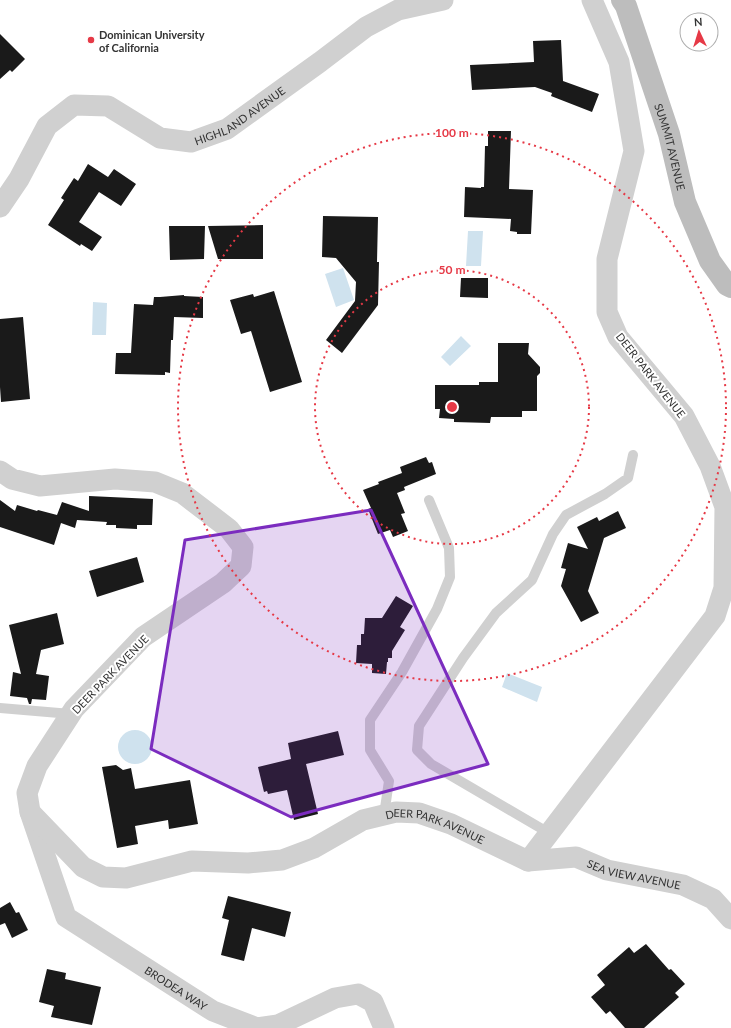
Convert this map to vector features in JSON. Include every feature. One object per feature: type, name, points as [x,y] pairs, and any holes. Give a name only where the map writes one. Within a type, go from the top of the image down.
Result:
[{"type":"street","name":"HIGHLAND AVENUE","points":[[0,207],[19,179],[47,126],[74,105],[108,106],[160,138],[191,142],[226,129],[320,62],[366,27],[398,10],[442,0]]},
{"type":"street","name":"DEER PARK AVENUE","points":[[0,472],[12,479],[40,486],[115,479],[155,482],[182,493],[229,529],[243,547],[241,566],[223,583],[143,637],[74,709],[37,766],[27,793],[30,812],[83,867],[103,877],[126,878],[192,861],[248,863],[282,860],[314,848],[363,820],[396,812],[419,813],[451,824],[528,860],[715,616],[724,588],[725,506],[710,466],[684,416],[618,337],[607,312],[607,259],[634,151],[619,62],[592,0]]},
{"type":"street","name":"SUMMIT AVENUE","points":[[622,0],[626,6],[669,134],[685,202],[710,261],[727,285],[731,287]]},
{"type":"street","name":"BRODEA WAY","points":[[30,812],[66,917],[213,1010],[257,1028],[278,1025],[335,998],[358,994],[373,1002],[384,1028]]},
{"type":"street","name":"SEA VIEW AVENUE","points":[[528,860],[576,856],[607,870],[684,885],[713,899],[731,919]]},
{"type":"lane","points":[[549,833],[431,764],[417,750],[418,726],[463,658],[496,613],[532,580],[553,534],[566,515],[605,494],[628,478],[633,455]]},
{"type":"lane","points":[[384,815],[389,781],[370,750],[370,720],[402,672],[437,609],[450,577],[449,548],[429,500]]},
{"type":"lane","points":[[0,708],[71,714]]},
{"type":"highlighted area","points":[[371,510],[488,764],[291,817],[151,749],[185,540]]},
{"type":"water","points":[[468,231],[483,231],[481,266],[466,266]]},
{"type":"water","points":[[343,268],[354,300],[336,307],[325,274]]},
{"type":"water","points":[[93,302],[107,303],[106,335],[92,335]]},
{"type":"water","points":[[461,336],[471,346],[450,366],[441,357]]},
{"type":"water","points":[[507,673],[542,687],[537,702],[502,687]]},
{"type":"water","points":[[135,730],[147,735],[152,747],[147,759],[135,764],[123,759],[118,747],[123,735]]},
{"type":"building","points":[[0,34],[25,59],[12,72],[10,70],[0,79]]},
{"type":"building","points":[[561,40],[563,81],[599,94],[592,112],[551,96],[552,93],[535,87],[472,90],[470,65],[534,62],[533,41]]},
{"type":"building","points":[[488,131],[511,131],[509,189],[533,190],[531,234],[517,234],[517,232],[510,231],[511,219],[464,217],[465,187],[484,187],[485,146],[488,146]]},
{"type":"building","points":[[88,164],[108,177],[114,169],[136,184],[121,206],[99,192],[79,222],[102,237],[92,251],[81,244],[80,246],[48,225],[64,200],[61,198],[74,178],[78,181]]},
{"type":"building","points":[[323,216],[378,217],[378,305],[342,353],[326,340],[355,301],[356,282],[336,258],[322,257]]},
{"type":"building","points":[[263,225],[263,259],[218,259],[208,226]]},
{"type":"building","points":[[169,226],[205,226],[204,259],[170,260]]},
{"type":"building","points":[[461,278],[488,278],[488,298],[460,297]]},
{"type":"building","points":[[274,291],[302,382],[270,392],[251,331],[241,334],[230,300],[253,294],[254,297]]},
{"type":"building","points":[[184,295],[203,297],[203,318],[174,317],[173,340],[171,340],[170,373],[165,372],[165,375],[115,374],[116,353],[131,353],[134,304],[153,305],[154,297]]},
{"type":"building","points":[[23,317],[30,399],[1,402],[0,319]]},
{"type":"building","points":[[498,343],[529,343],[528,354],[540,367],[540,373],[537,376],[537,411],[522,411],[522,417],[491,417],[490,423],[454,422],[454,419],[439,418],[440,409],[435,409],[435,385],[479,385],[479,382],[498,382]]},
{"type":"building","points":[[426,457],[429,463],[432,462],[436,474],[404,487],[405,490],[397,493],[405,513],[401,514],[408,531],[393,537],[390,530],[378,534],[368,509],[371,508],[363,490],[379,484],[378,482],[402,473],[400,467]]},
{"type":"building","points":[[89,496],[153,499],[152,525],[137,525],[137,529],[116,528],[116,525],[106,525],[107,522],[77,520],[75,528],[61,523],[54,545],[0,527],[0,500],[15,511],[17,505],[57,515],[62,502],[89,511]]},
{"type":"building","points":[[618,511],[626,528],[604,538],[588,591],[599,613],[581,622],[561,586],[566,569],[561,568],[568,543],[588,549],[577,527],[597,517],[599,521]]},
{"type":"building","points":[[137,557],[144,582],[97,597],[89,571]]},
{"type":"building","points":[[396,596],[413,606],[400,627],[405,630],[392,651],[392,658],[388,658],[386,674],[372,673],[372,664],[356,663],[357,645],[361,645],[361,634],[364,634],[365,618],[382,618]]},
{"type":"building","points":[[57,613],[64,644],[41,650],[36,674],[49,676],[46,700],[32,699],[31,704],[29,704],[27,698],[10,696],[13,672],[21,674],[9,625]]},
{"type":"building","points":[[338,731],[344,755],[306,764],[318,814],[294,820],[287,790],[268,794],[267,791],[264,792],[258,767],[291,759],[288,743]]},
{"type":"building","points":[[116,765],[123,770],[131,768],[135,789],[190,780],[198,824],[169,829],[168,820],[135,826],[138,844],[117,848],[102,767]]},
{"type":"building","points":[[228,896],[291,912],[285,937],[252,928],[244,961],[221,955],[229,920],[222,918]]},
{"type":"building","points":[[10,902],[16,913],[19,912],[28,930],[12,938],[5,923],[0,925],[0,908]]},
{"type":"building","points":[[646,944],[669,970],[671,969],[685,984],[675,993],[679,997],[644,1028],[625,1028],[610,1011],[606,1014],[591,997],[605,985],[597,975],[629,947],[634,953]]},
{"type":"building","points":[[47,969],[66,973],[65,979],[101,987],[92,1025],[51,1017],[54,1006],[39,1002]]},
{"type":"place","name":"Dominican University of California","points":[[91,40]]}]
